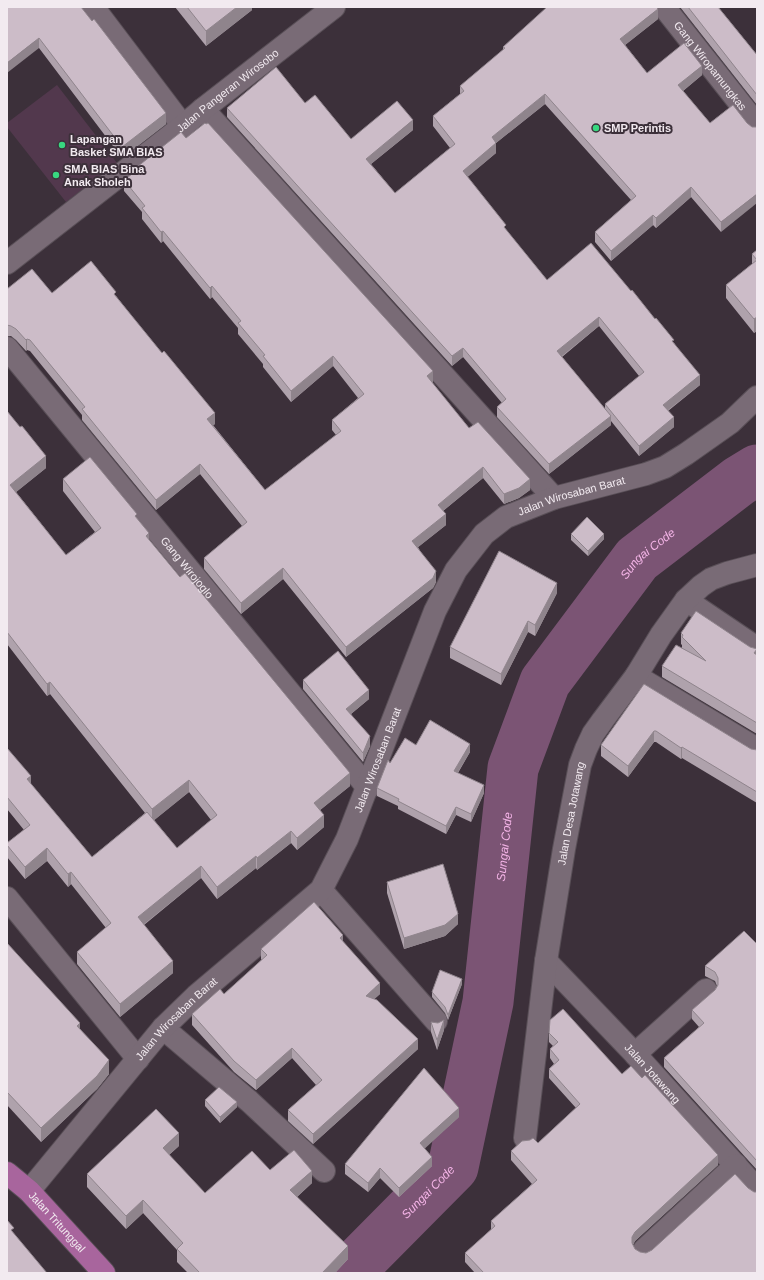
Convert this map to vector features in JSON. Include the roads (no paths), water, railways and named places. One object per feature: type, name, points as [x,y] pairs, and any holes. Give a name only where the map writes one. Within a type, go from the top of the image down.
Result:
[{"type":"main road","name":"Jalan Tritunggal","points":[[7,1173],[29,1190],[104,1273]]},
{"type":"street","points":[[93,7],[183,126]]},
{"type":"street","name":"Jalan Pangeran Wirosobo","points":[[7,263],[334,7]]},
{"type":"street","name":"Gang Wiropamungkas","points":[[664,7],[757,125]]},
{"type":"street","points":[[203,109],[554,498]]},
{"type":"street","name":"Gang Wirojoglo","points":[[7,348],[368,788]]},
{"type":"street","name":"Jalan Wirosaban Barat","points":[[29,1190],[163,1028],[196,996],[321,890],[347,840],[435,611],[456,570],[470,550],[484,534],[506,517],[554,498],[646,474],[665,467],[730,423],[757,397]]},
{"type":"street","name":"Jalan Desa Jotawang","points":[[525,1138],[546,961],[564,849],[580,765],[593,734],[636,676],[661,635],[686,600],[711,579],[757,565]]},
{"type":"street","points":[[686,600],[757,648]]},
{"type":"street","points":[[636,676],[757,749]]},
{"type":"street","points":[[321,890],[436,1021]]},
{"type":"street","points":[[7,898],[138,1059]]},
{"type":"street","name":"Jalan Jotawang","points":[[546,961],[635,1054],[757,1189]]},
{"type":"street","points":[[635,1054],[706,990]]},
{"type":"street","points":[[163,1028],[248,1101],[324,1171]]},
{"type":"street","points":[[644,1250],[736,1165]]},
{"type":"waterway","name":"Sungai Code","points":[[348,1273],[453,1167],[488,1002],[513,768],[545,682],[637,559],[739,481],[757,470]]},
{"type":"place","name":"SMP Perintis","points":[[596,128]]},
{"type":"place","name":"Lapangan Basket SMA BIAS","points":[[62,145]]},
{"type":"place","name":"SMA BIAS Bina Anak Sholeh","points":[[56,175]]}]
